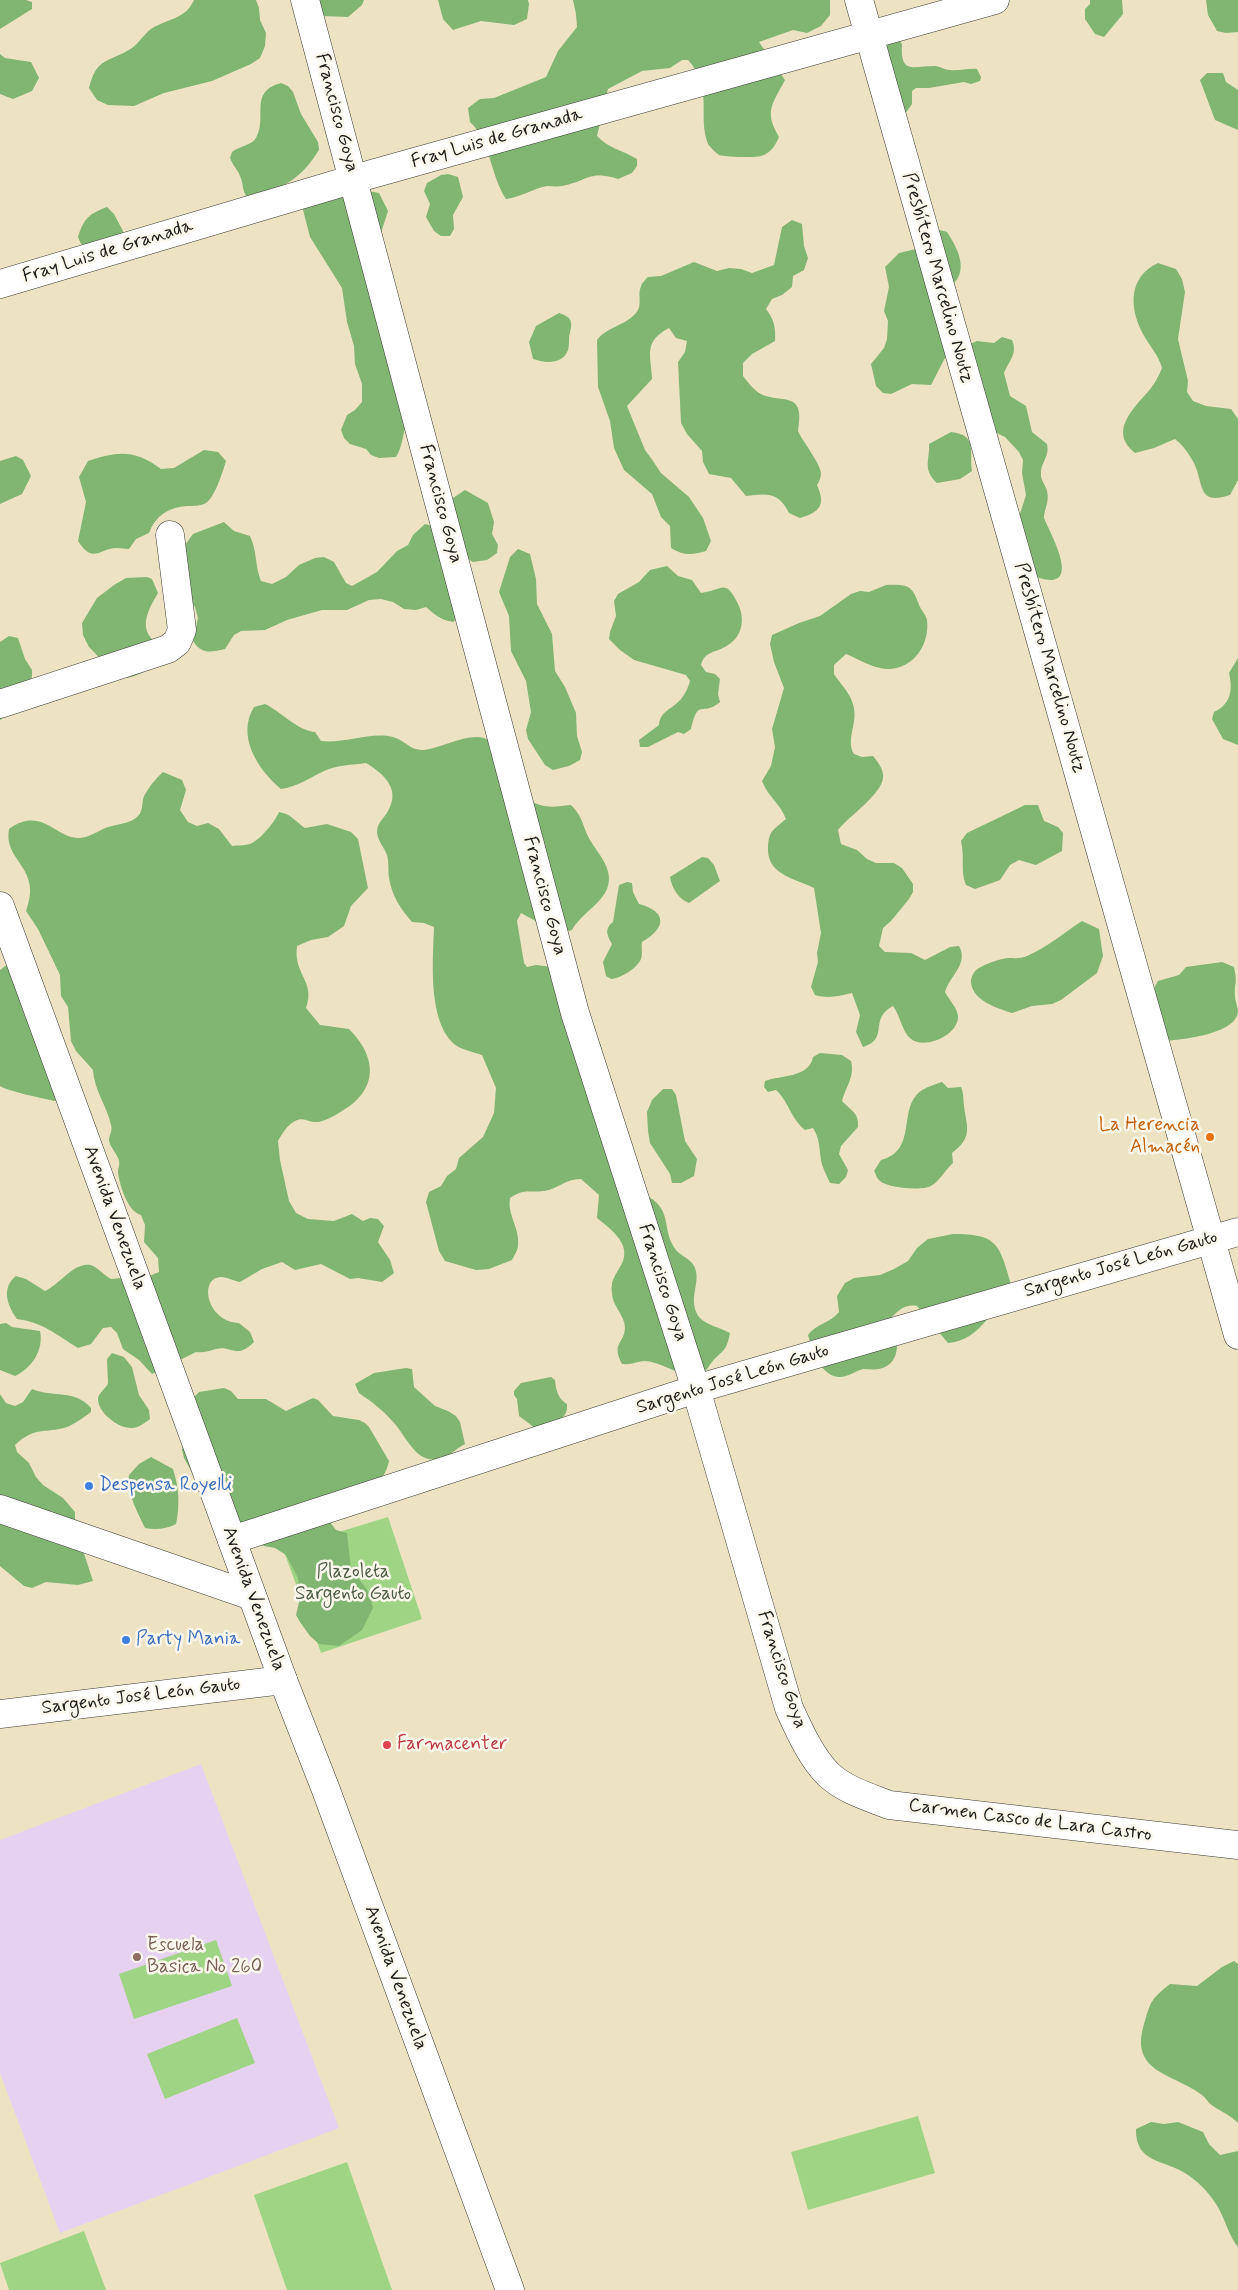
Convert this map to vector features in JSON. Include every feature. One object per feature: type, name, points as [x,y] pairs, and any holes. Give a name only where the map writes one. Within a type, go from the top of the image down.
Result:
[{"type":"street","name":"Francisco Goya","points":[[305,0],[575,1014],[696,1389],[789,1708],[806,1744],[829,1775]]},
{"type":"street","name":"Presbítero Marcelino Noutz","points":[[859,0],[1238,1335]]},
{"type":"street","name":"Fray Luis de Granada","points":[[0,284],[354,179],[995,0]]},
{"type":"street","points":[[0,704],[168,649],[177,642],[182,630],[170,535]]},
{"type":"street","name":"Avenida Venezuela","points":[[0,906],[282,1680],[326,1790],[510,2290]]},
{"type":"street","name":"Sargento José León Gauto","points":[[232,1540],[696,1389],[1238,1232]]},
{"type":"street","points":[[0,1510],[252,1596]]},
{"type":"street","name":"Sargento José León Gauto","points":[[0,1714],[282,1680]]},
{"type":"street","name":"Carmen Casco de Lara Castro","points":[[829,1775],[857,1793],[889,1805],[1238,1845]]},
{"type":"shaded area","name":"Escuela Basica No 260","points":[[201,1764],[339,2128],[60,2233],[0,2073],[0,1840]]},
{"type":"green space","points":[[0,0],[26,0],[32,2],[32,9],[0,29]]},
{"type":"green space","points":[[194,0],[256,0],[260,20],[266,33],[265,46],[260,58],[251,64],[212,81],[164,93],[134,106],[108,105],[97,100],[89,88],[92,78],[100,65],[132,48],[146,33],[157,25],[181,15],[190,7]]},
{"type":"green space","points":[[312,0],[364,0],[362,5],[348,17],[322,16]]},
{"type":"green space","points":[[438,0],[528,0],[529,4],[527,19],[514,25],[481,21],[453,30],[443,19]]},
{"type":"green space","points":[[573,0],[830,0],[830,15],[821,26],[807,33],[793,30],[759,42],[785,80],[773,102],[771,114],[774,128],[779,137],[770,151],[764,155],[747,157],[719,155],[708,144],[705,133],[701,81],[696,70],[688,60],[682,60],[670,68],[642,71],[608,89],[597,136],[611,146],[637,159],[637,166],[632,173],[618,179],[600,176],[589,177],[562,186],[542,187],[517,197],[506,199],[482,139],[470,122],[468,108],[480,99],[494,98],[546,77],[558,51],[577,27]]},
{"type":"green space","points":[[1090,0],[1122,0],[1123,14],[1104,37],[1095,34],[1085,19],[1085,9],[1090,4]]},
{"type":"green space","points":[[1206,0],[1238,0],[1238,32],[1226,33],[1217,31],[1208,15]]},
{"type":"green space","points":[[899,40],[902,44],[903,61],[909,67],[935,66],[953,70],[977,69],[981,77],[980,81],[971,84],[964,82],[929,88],[916,88],[912,91],[912,104],[905,114],[878,47]]},
{"type":"green space","points":[[0,54],[5,58],[31,62],[39,78],[32,91],[13,99],[0,94]]},
{"type":"green space","points":[[1207,73],[1223,73],[1226,82],[1238,90],[1238,130],[1215,120],[1200,80]]},
{"type":"green space","points":[[281,83],[288,86],[293,92],[301,114],[318,142],[319,150],[297,177],[281,186],[248,199],[239,174],[230,158],[232,152],[254,141],[259,130],[262,99],[265,92]]},
{"type":"green space","points":[[448,174],[458,177],[463,197],[453,215],[454,229],[450,236],[441,236],[434,231],[426,217],[430,204],[424,191],[427,183],[441,175]]},
{"type":"green space","points":[[369,191],[379,193],[388,211],[378,242],[371,303],[407,423],[396,457],[379,458],[371,455],[366,449],[350,444],[344,438],[341,430],[347,415],[362,402],[362,384],[355,364],[354,346],[347,322],[342,288],[310,237],[302,206]]},
{"type":"green space","points":[[107,207],[114,214],[123,231],[122,237],[86,247],[81,244],[78,237],[85,221],[91,215]]},
{"type":"green space","points":[[792,220],[802,224],[804,246],[808,258],[804,270],[793,276],[792,287],[782,295],[772,299],[766,309],[774,324],[775,341],[752,354],[743,363],[743,376],[759,393],[795,403],[799,418],[798,431],[820,470],[821,477],[817,485],[821,503],[817,510],[800,518],[789,513],[777,498],[760,494],[746,496],[731,478],[709,474],[703,462],[702,451],[687,434],[681,423],[678,362],[685,352],[687,341],[676,338],[669,328],[655,338],[650,349],[652,379],[627,406],[645,450],[661,473],[689,497],[703,518],[711,541],[706,551],[684,554],[671,548],[670,526],[661,517],[652,494],[624,470],[614,448],[610,421],[598,387],[597,340],[601,335],[627,321],[636,313],[639,307],[641,286],[648,277],[661,276],[694,262],[717,271],[729,268],[741,269],[752,273],[774,265],[782,227]]},
{"type":"green space","points":[[940,230],[947,232],[951,238],[958,251],[961,265],[958,278],[953,284],[946,356],[931,385],[912,384],[891,394],[883,393],[876,386],[871,364],[884,348],[887,339],[888,321],[884,311],[889,287],[885,267],[899,253],[916,249]]},
{"type":"green space","points":[[1158,263],[1176,269],[1182,279],[1185,292],[1178,339],[1188,381],[1187,392],[1193,401],[1206,406],[1231,409],[1238,419],[1238,480],[1230,495],[1212,498],[1203,491],[1194,463],[1186,450],[1175,439],[1154,448],[1135,453],[1124,438],[1123,430],[1125,423],[1134,408],[1153,386],[1162,368],[1138,324],[1134,304],[1136,285],[1141,276]]},
{"type":"green space","points":[[559,313],[568,317],[571,323],[566,355],[553,362],[533,359],[529,342],[536,326]]},
{"type":"green space","points":[[1002,337],[1012,340],[1014,345],[1012,357],[1004,373],[1010,396],[1026,406],[1032,432],[1047,444],[1048,448],[1041,473],[1041,478],[1048,495],[1044,518],[1061,560],[1062,570],[1059,577],[1051,580],[1036,577],[1019,517],[1026,495],[1022,473],[1023,460],[1019,452],[1005,437],[991,430],[968,345],[977,341],[994,343]]},
{"type":"green space","points":[[951,432],[960,434],[969,440],[971,445],[972,471],[960,479],[937,483],[932,478],[928,469],[929,444]]},
{"type":"green space","points":[[204,450],[218,452],[226,461],[215,490],[206,503],[169,510],[159,517],[149,533],[136,539],[129,549],[117,548],[93,554],[88,552],[78,541],[86,502],[79,477],[88,461],[108,455],[126,454],[143,458],[161,469],[174,468]]},
{"type":"green space","points":[[16,456],[23,460],[31,476],[22,494],[0,504],[0,461]]},
{"type":"green space","points":[[465,490],[488,503],[494,522],[492,534],[498,545],[497,553],[487,560],[473,562],[468,559],[451,503],[453,498]]},
{"type":"green space","points":[[224,522],[234,531],[250,536],[261,581],[272,584],[286,577],[299,565],[315,558],[324,557],[334,562],[346,583],[352,586],[377,572],[397,551],[408,545],[413,535],[425,524],[432,526],[457,618],[453,622],[438,617],[426,607],[416,610],[404,609],[393,602],[381,599],[369,600],[347,610],[322,610],[287,620],[265,630],[241,631],[234,635],[225,649],[207,651],[200,649],[193,641],[198,618],[195,607],[188,597],[185,545],[193,534]]},
{"type":"green space","points":[[518,549],[530,554],[536,579],[537,604],[552,634],[555,671],[565,687],[576,713],[577,736],[582,752],[580,760],[569,766],[553,770],[545,765],[528,739],[526,730],[531,712],[526,681],[511,651],[509,616],[499,592],[510,557]]},
{"type":"green space","points":[[667,566],[678,576],[692,580],[701,593],[726,588],[734,596],[738,604],[742,621],[737,637],[724,648],[708,654],[701,665],[706,672],[715,674],[720,679],[718,694],[720,702],[709,708],[699,710],[696,713],[691,729],[684,734],[678,732],[648,747],[640,747],[639,740],[659,725],[663,714],[682,698],[690,681],[686,675],[634,660],[609,639],[616,616],[614,601],[618,594],[639,582],[650,570]]},
{"type":"green space","points":[[147,577],[152,579],[158,593],[149,610],[146,623],[146,629],[153,640],[147,670],[129,677],[118,677],[89,647],[83,635],[82,623],[97,598],[114,585],[126,578]]},
{"type":"green space","points":[[886,585],[905,586],[912,591],[927,620],[926,638],[912,661],[896,668],[876,667],[846,654],[834,665],[834,674],[853,704],[854,718],[851,743],[854,754],[862,757],[873,756],[883,772],[881,785],[877,791],[838,830],[841,844],[857,850],[867,859],[876,863],[894,863],[902,868],[913,884],[913,892],[909,899],[883,928],[879,946],[885,952],[911,953],[925,960],[950,947],[959,946],[962,958],[945,992],[955,1007],[958,1016],[957,1023],[947,1035],[932,1042],[924,1043],[911,1039],[905,1032],[893,1006],[882,1017],[876,1039],[863,1047],[856,1032],[860,1015],[852,993],[825,997],[815,995],[811,987],[818,962],[817,953],[821,933],[814,888],[785,875],[773,866],[768,851],[770,835],[786,819],[762,781],[771,766],[775,747],[772,729],[784,688],[774,662],[770,644],[772,635],[820,616],[851,594],[860,591],[869,592]]},
{"type":"green space","points":[[9,636],[18,638],[25,659],[32,670],[32,677],[8,715],[0,720],[0,642]]},
{"type":"green space","points":[[1238,658],[1238,745],[1223,739],[1212,719],[1214,712],[1220,709],[1227,701],[1231,685],[1229,673]]},
{"type":"green space","points":[[265,704],[302,728],[315,732],[321,741],[385,736],[397,738],[415,749],[424,750],[467,738],[483,738],[490,741],[499,751],[528,799],[543,806],[571,805],[579,815],[589,839],[606,866],[609,881],[607,889],[600,900],[580,919],[572,930],[559,934],[521,913],[517,921],[524,963],[527,967],[536,965],[552,967],[590,1034],[600,1043],[603,1063],[649,1197],[661,1208],[669,1235],[676,1250],[692,1262],[695,1268],[694,1304],[699,1317],[730,1333],[724,1350],[705,1371],[691,1375],[683,1374],[653,1362],[645,1361],[622,1364],[618,1348],[625,1328],[623,1319],[614,1302],[612,1288],[613,1279],[623,1261],[624,1248],[617,1236],[597,1218],[599,1195],[581,1179],[575,1179],[549,1190],[523,1192],[510,1198],[510,1210],[518,1239],[517,1249],[512,1260],[489,1269],[476,1270],[445,1261],[439,1251],[426,1202],[429,1192],[441,1186],[447,1176],[456,1169],[459,1158],[483,1137],[494,1113],[496,1088],[482,1055],[457,1046],[447,1036],[441,1023],[436,1008],[434,991],[434,927],[424,923],[412,922],[394,896],[389,878],[387,855],[377,834],[379,825],[392,803],[393,796],[389,783],[379,772],[366,763],[329,769],[298,784],[281,789],[272,781],[258,762],[252,752],[249,741],[247,729],[249,718],[254,707]]},
{"type":"green space","points":[[163,772],[182,780],[186,790],[180,810],[188,822],[197,826],[208,823],[219,829],[232,846],[248,845],[256,841],[268,829],[279,812],[290,816],[305,828],[327,824],[351,832],[358,839],[368,888],[351,906],[344,926],[328,937],[311,940],[297,946],[297,956],[308,991],[306,1008],[320,1025],[349,1029],[359,1040],[369,1062],[370,1073],[368,1083],[354,1103],[339,1113],[320,1122],[301,1119],[292,1122],[278,1141],[289,1201],[296,1213],[308,1219],[334,1221],[352,1214],[363,1221],[370,1218],[378,1219],[384,1226],[378,1242],[390,1260],[394,1273],[382,1282],[358,1278],[350,1279],[321,1264],[295,1270],[282,1262],[262,1269],[240,1282],[223,1277],[214,1279],[210,1284],[208,1292],[213,1308],[219,1316],[228,1321],[239,1323],[250,1332],[254,1342],[243,1350],[238,1351],[221,1348],[196,1352],[152,1374],[139,1360],[123,1349],[117,1333],[111,1327],[103,1328],[91,1344],[78,1348],[42,1326],[17,1319],[8,1302],[8,1286],[16,1276],[26,1279],[45,1291],[75,1269],[88,1265],[95,1267],[111,1279],[132,1277],[142,1279],[159,1272],[158,1258],[144,1242],[145,1225],[141,1215],[136,1213],[128,1203],[122,1191],[118,1173],[118,1158],[109,1140],[112,1129],[93,1070],[76,1051],[71,1041],[68,1007],[61,996],[60,975],[38,929],[26,911],[30,896],[30,884],[27,874],[12,850],[9,840],[9,829],[21,823],[40,822],[64,834],[80,838],[108,827],[131,821],[139,815],[142,810],[144,796],[152,783]]},
{"type":"green space","points":[[1025,805],[1038,805],[1044,821],[1058,827],[1063,833],[1062,851],[1036,865],[1019,860],[1010,865],[1000,880],[975,889],[966,885],[963,875],[961,841],[967,833]]},
{"type":"green space","points":[[702,857],[708,858],[714,865],[720,881],[689,903],[676,893],[670,877]]},
{"type":"green space","points":[[627,882],[632,883],[633,892],[639,904],[655,911],[660,921],[656,931],[642,942],[642,957],[636,966],[624,975],[611,979],[606,976],[603,962],[612,944],[607,930],[613,922],[619,885]]},
{"type":"green space","points":[[1082,921],[1099,929],[1103,956],[1097,973],[1061,1000],[1052,1004],[1032,1006],[1012,1013],[986,1002],[975,993],[971,980],[978,969],[1001,959],[1027,956]]},
{"type":"green space","points":[[1222,962],[1234,967],[1236,977],[1235,998],[1238,1011],[1235,1019],[1229,1025],[1209,1034],[1167,1041],[1153,990],[1158,981],[1179,975],[1186,967]]},
{"type":"green space","points":[[8,964],[61,1092],[56,1101],[0,1086],[0,970]]},
{"type":"green space","points":[[820,1053],[842,1055],[851,1061],[852,1067],[851,1077],[842,1101],[856,1115],[858,1127],[841,1146],[839,1154],[848,1170],[846,1177],[839,1184],[830,1183],[822,1166],[818,1140],[813,1128],[805,1130],[800,1126],[776,1090],[768,1092],[764,1087],[765,1081],[794,1075],[806,1069],[813,1057]]},
{"type":"green space","points":[[942,1082],[948,1088],[961,1087],[963,1094],[967,1132],[963,1142],[952,1153],[953,1163],[937,1181],[927,1188],[897,1187],[880,1181],[874,1171],[881,1160],[893,1155],[900,1147],[915,1096],[926,1088]]},
{"type":"green space","points":[[663,1089],[672,1089],[676,1095],[685,1141],[697,1159],[694,1176],[681,1183],[672,1183],[670,1174],[650,1143],[647,1112],[652,1100]]},
{"type":"green space","points":[[953,1234],[979,1236],[988,1239],[994,1244],[1003,1259],[1011,1284],[978,1330],[959,1341],[948,1343],[917,1306],[906,1307],[891,1318],[896,1332],[897,1348],[896,1355],[887,1366],[877,1369],[863,1369],[841,1377],[826,1372],[818,1360],[808,1335],[839,1312],[837,1296],[845,1283],[854,1278],[880,1275],[894,1269],[908,1261],[917,1248],[928,1239]]},
{"type":"green space","points":[[6,1323],[12,1327],[40,1331],[40,1345],[35,1358],[27,1368],[15,1376],[0,1370],[0,1324]]},
{"type":"green space","points":[[112,1353],[124,1357],[132,1367],[139,1395],[149,1410],[150,1419],[137,1427],[127,1428],[121,1426],[101,1410],[98,1397],[108,1383],[107,1359]]},
{"type":"green space","points":[[406,1368],[412,1369],[414,1387],[435,1406],[456,1416],[460,1422],[465,1444],[443,1458],[431,1459],[418,1453],[386,1415],[359,1393],[355,1384],[374,1373]]},
{"type":"green space","points":[[551,1377],[555,1380],[560,1397],[567,1404],[567,1410],[565,1415],[557,1422],[535,1428],[519,1416],[514,1391],[521,1383]]},
{"type":"green space","points":[[224,1388],[231,1391],[238,1399],[266,1399],[286,1411],[313,1398],[318,1400],[333,1416],[359,1420],[365,1423],[389,1461],[386,1471],[380,1480],[365,1496],[329,1521],[336,1530],[347,1533],[351,1569],[369,1592],[373,1608],[362,1630],[339,1646],[319,1644],[310,1636],[300,1622],[296,1615],[300,1598],[298,1578],[286,1555],[275,1548],[243,1538],[195,1478],[184,1458],[182,1450],[189,1402],[199,1392]]},
{"type":"green space","points":[[32,1389],[78,1398],[91,1408],[91,1412],[70,1426],[28,1435],[15,1445],[17,1452],[29,1463],[36,1477],[43,1485],[63,1498],[75,1512],[75,1526],[93,1581],[78,1585],[46,1582],[32,1588],[24,1586],[0,1566],[0,1394],[6,1403],[15,1406],[23,1402]]},
{"type":"green space","points":[[151,1457],[173,1469],[177,1483],[178,1510],[176,1524],[165,1528],[145,1528],[129,1488],[129,1475],[139,1464]]},
{"type":"green space","name":"Plazoleta Sargento Gauto","points":[[388,1517],[422,1619],[321,1653],[283,1549]]},
{"type":"green space","points":[[216,1940],[232,1986],[134,2019],[119,1974]]},
{"type":"green space","points":[[1234,1961],[1238,1964],[1238,2123],[1211,2105],[1202,2095],[1156,2070],[1143,2053],[1141,2040],[1150,2005],[1163,1989],[1170,1984],[1197,1986],[1222,1967]]},
{"type":"green space","points":[[237,2018],[255,2063],[165,2099],[147,2054]]},
{"type":"green space","points":[[918,2116],[935,2173],[808,2210],[791,2152]]},
{"type":"green space","points":[[1151,2122],[1164,2124],[1178,2122],[1203,2132],[1209,2144],[1220,2155],[1238,2151],[1238,2247],[1216,2204],[1202,2186],[1188,2175],[1153,2159],[1140,2149],[1136,2129]]},
{"type":"green space","points":[[347,2162],[392,2290],[287,2290],[254,2195]]},
{"type":"green space","points":[[84,2231],[106,2290],[9,2290],[0,2263]]},
{"type":"place","name":"La Herencia Almacén","points":[[1210,1137]]},
{"type":"place","name":"Despensa Royelli","points":[[89,1486]]},
{"type":"place","name":"Party Mania","points":[[126,1640]]},
{"type":"place","name":"Farmacenter","points":[[387,1745]]},
{"type":"place","name":"Escuela Basica No 260","points":[[137,1957]]}]
